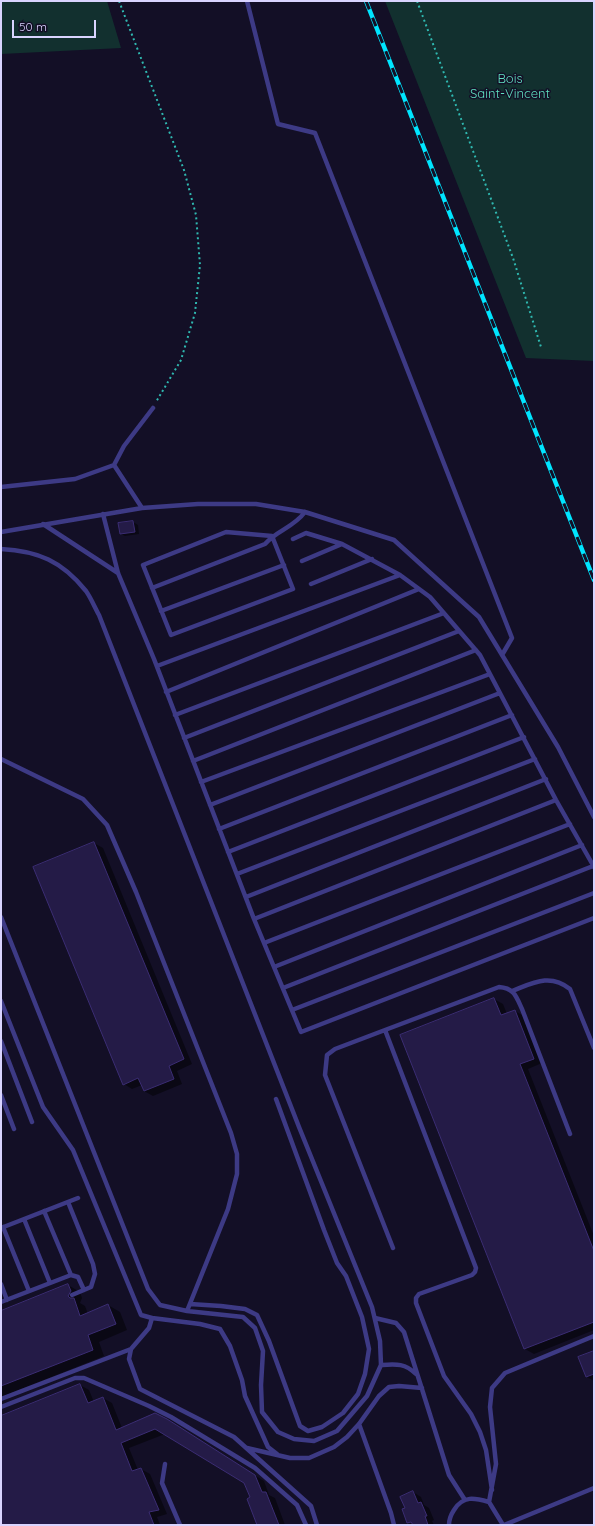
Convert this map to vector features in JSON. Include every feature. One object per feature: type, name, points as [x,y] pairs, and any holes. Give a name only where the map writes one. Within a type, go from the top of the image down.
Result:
[{"type":"lane","points":[[247,1],[278,124],[315,134],[512,638],[502,655]]},
{"type":"lane","points":[[1,487],[75,478],[114,465],[124,446],[152,408]]},
{"type":"lane","points":[[114,465],[142,508]]},
{"type":"lane","points":[[1,532],[142,508],[198,504],[256,504],[304,512],[394,540],[479,617],[558,747],[594,817]]},
{"type":"lane","points":[[152,588],[265,544],[272,536],[298,521],[304,512]]},
{"type":"lane","points":[[103,514],[118,573],[157,666],[254,919],[301,1032],[594,918]]},
{"type":"lane","points":[[43,524],[118,573]]},
{"type":"lane","points":[[226,532],[272,536],[293,589],[171,635],[143,565],[226,532]]},
{"type":"lane","points":[[283,988],[594,866],[556,800],[480,655],[430,597],[400,575],[342,544],[306,533],[293,538]]},
{"type":"lane","points":[[302,561],[342,544]]},
{"type":"lane","points":[[1,549],[22,550],[47,558],[66,570],[87,592],[99,616],[299,1126],[372,1307],[380,1341],[381,1365],[367,1396],[337,1431],[314,1441],[294,1439],[278,1432],[262,1412],[261,1385],[263,1351],[255,1328],[243,1317],[187,1311],[160,1304],[148,1289],[1,917]]},
{"type":"lane","points":[[310,584],[372,559]]},
{"type":"lane","points":[[162,611],[284,565]]},
{"type":"lane","points":[[157,666],[400,575]]},
{"type":"lane","points":[[166,692],[419,589]]},
{"type":"lane","points":[[175,715],[444,613]]},
{"type":"lane","points":[[184,738],[459,631]]},
{"type":"lane","points":[[193,761],[476,650]]},
{"type":"lane","points":[[201,782],[490,674]]},
{"type":"lane","points":[[210,805],[500,693]]},
{"type":"lane","points":[[219,829],[512,715]]},
{"type":"lane","points":[[228,852],[524,737]]},
{"type":"lane","points":[[1,759],[84,799],[107,825],[136,892],[231,1133],[237,1154],[237,1174],[228,1209],[187,1311]]},
{"type":"lane","points":[[237,874],[535,759]]},
{"type":"lane","points":[[246,897],[546,779]]},
{"type":"lane","points":[[254,919],[556,800]]},
{"type":"lane","points":[[264,943],[570,824]]},
{"type":"lane","points":[[274,967],[582,845]]},
{"type":"lane","points":[[292,1010],[594,893]]},
{"type":"lane","points":[[512,991],[542,980],[563,983],[570,988],[594,1048]]},
{"type":"lane","points":[[393,1248],[325,1075],[327,1055],[335,1049],[499,987],[508,988],[516,995],[522,1009],[570,1134]]},
{"type":"lane","points":[[1,1001],[3,1012],[43,1107],[73,1150],[141,1315],[152,1318],[200,1324],[220,1329],[230,1346],[242,1380],[245,1396],[268,1447],[276,1454]]},
{"type":"lane","points":[[385,1030],[476,1268],[472,1275],[419,1294],[416,1298],[416,1303],[444,1376],[471,1414],[480,1432],[486,1450],[492,1490]]},
{"type":"lane","points":[[1,1041],[32,1122]]},
{"type":"lane","points":[[1,1095],[14,1129]]},
{"type":"lane","points":[[190,1304],[245,1309],[257,1315],[269,1341],[300,1426],[308,1431],[322,1427],[343,1413],[358,1394],[365,1374],[369,1349],[362,1317],[346,1276],[337,1263],[276,1099]]},
{"type":"lane","points":[[29,1291],[2,1228],[78,1198]]},
{"type":"lane","points":[[68,1202],[93,1264],[95,1274],[91,1287],[72,1295]]},
{"type":"lane","points":[[44,1211],[71,1275]]},
{"type":"lane","points":[[24,1219],[50,1283]]},
{"type":"lane","points":[[1,1302],[71,1275],[78,1276],[84,1290]]},
{"type":"lane","points":[[1,1284],[7,1300]]},
{"type":"lane","points":[[152,1318],[149,1328],[132,1349],[129,1358],[140,1389],[234,1437],[311,1506],[317,1525]]},
{"type":"lane","points":[[375,1318],[396,1323],[404,1332],[450,1475],[465,1500]]},
{"type":"lane","points":[[594,1336],[505,1373],[492,1388],[490,1407],[496,1464],[490,1502],[504,1525],[594,1488]]},
{"type":"lane","points":[[1,1399],[132,1349]]},
{"type":"lane","points":[[381,1365],[396,1364],[409,1367],[417,1375]]},
{"type":"lane","points":[[1,1408],[75,1378],[84,1378],[150,1406],[171,1417],[254,1468],[297,1505],[306,1525]]},
{"type":"lane","points":[[246,1448],[290,1458],[309,1458],[334,1447],[347,1437],[359,1424],[379,1396],[389,1387],[399,1386],[422,1388]]},
{"type":"lane","points":[[359,1424],[391,1513],[393,1524]]},
{"type":"lane","points":[[165,1464],[162,1482],[180,1525]]},
{"type":"lane","points":[[449,1525],[449,1518],[458,1503],[476,1498],[490,1502]]},
{"type":"path","points":[[119,1],[184,170],[196,222],[200,265],[195,312],[181,360],[152,408]]},
{"type":"path","points":[[417,1],[513,258],[541,347]]},
{"type":"green space","points":[[1,1],[107,1],[121,48],[1,54]]},
{"type":"green space","name":"Bois Saint-Vincent","points":[[385,1],[594,1],[594,361],[526,358]]},
{"type":"building","points":[[133,521],[135,532],[120,534],[118,523]]},
{"type":"building","points":[[94,842],[184,1059],[169,1066],[174,1079],[144,1091],[138,1078],[123,1085],[33,867]]},
{"type":"building","points":[[494,998],[501,1015],[515,1010],[534,1059],[520,1064],[594,1251],[594,1322],[524,1349],[400,1035]]},
{"type":"building","points":[[68,1284],[71,1291],[68,1296],[70,1298],[74,1298],[80,1316],[108,1304],[116,1324],[88,1335],[93,1350],[1,1386],[1,1311]]},
{"type":"building","points":[[594,1351],[594,1374],[586,1377],[578,1357]]},
{"type":"building","points":[[80,1384],[88,1403],[103,1397],[116,1430],[155,1413],[167,1419],[255,1475],[262,1492],[266,1492],[279,1525],[257,1525],[247,1499],[250,1497],[244,1483],[155,1429],[121,1443],[132,1471],[141,1468],[159,1510],[149,1512],[154,1525],[1,1525],[1,1416]]},
{"type":"building","points":[[413,1491],[418,1503],[421,1502],[427,1516],[425,1516],[428,1525],[413,1525],[411,1522],[407,1523],[402,1509],[405,1508],[400,1497]]},
{"type":"railway","points":[[366,1],[594,580]]}]
